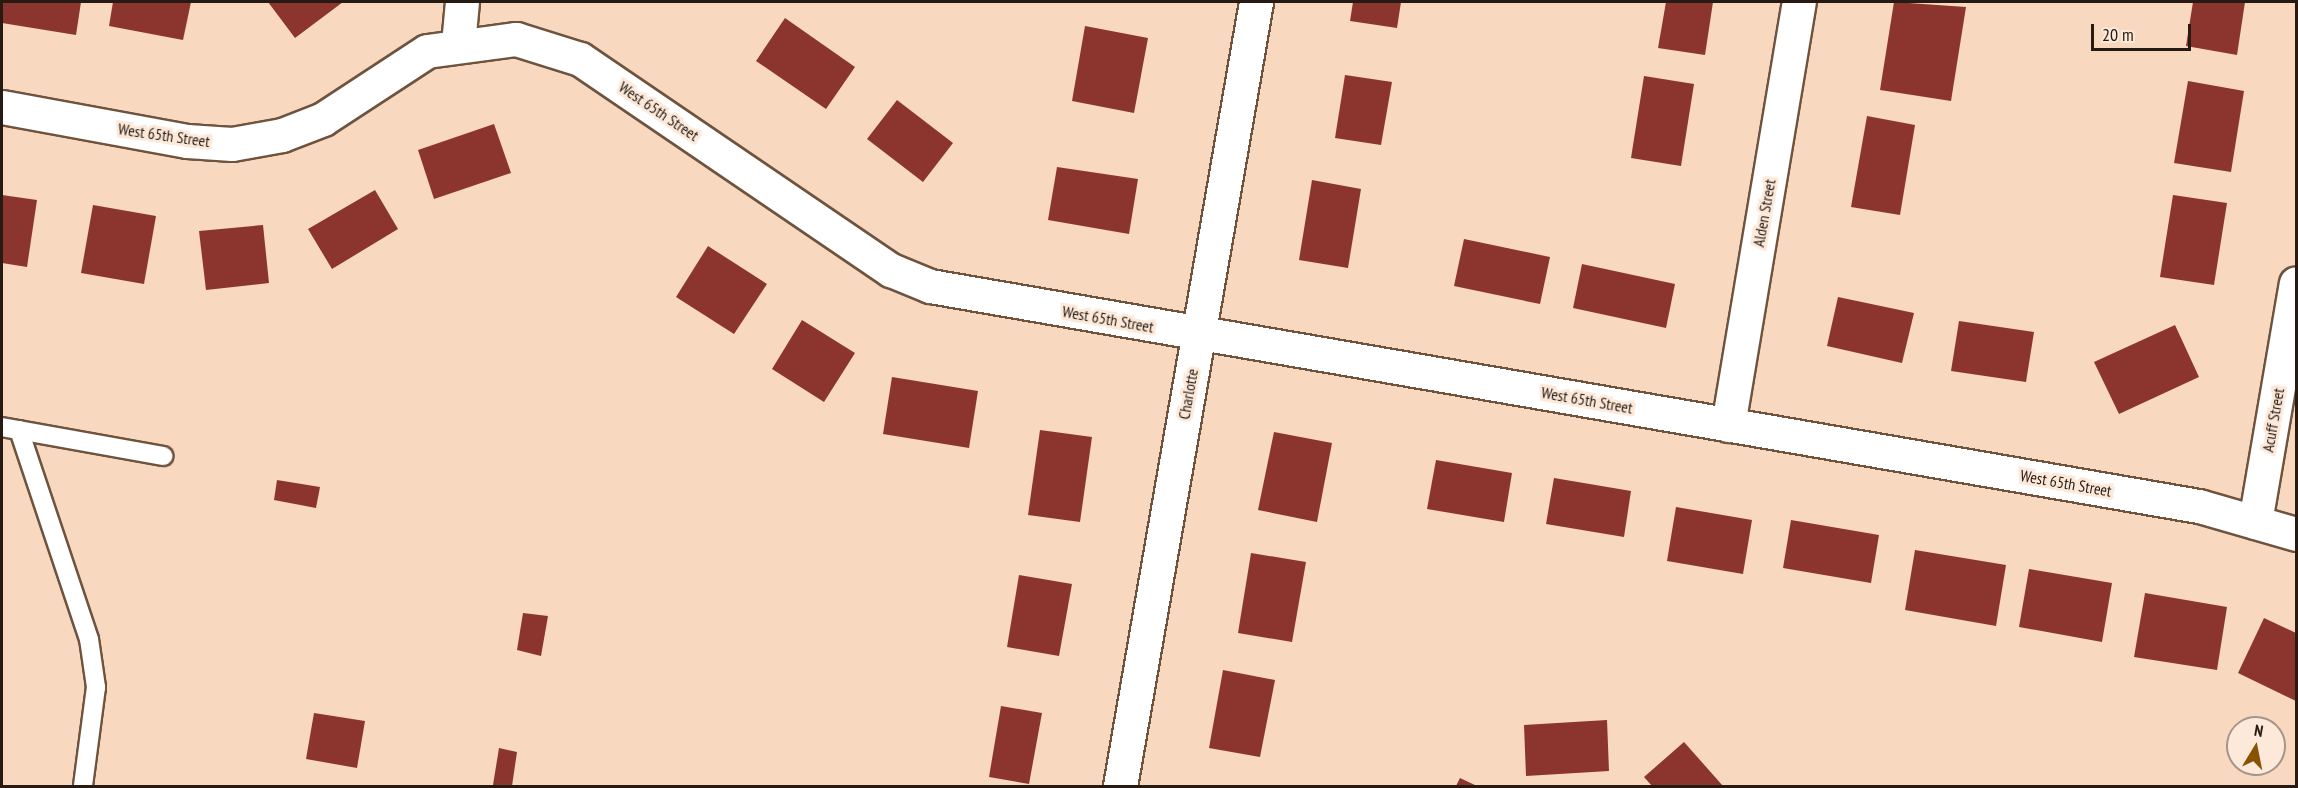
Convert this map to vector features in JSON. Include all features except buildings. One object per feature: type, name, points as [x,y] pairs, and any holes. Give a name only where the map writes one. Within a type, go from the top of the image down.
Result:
[{"type":"street","points":[[458,44],[462,2]]},
{"type":"street","name":"Charlotte","points":[[1120,786],[1256,2]]},
{"type":"street","name":"Alden Street","points":[[1728,425],[1799,2]]},
{"type":"street","name":"West 65th Street","points":[[2,107],[187,141],[232,144],[282,135],[323,119],[427,51],[458,44],[516,39],[580,59],[891,270],[930,286],[2199,506],[2296,534]]},
{"type":"street","name":"Acuff Street","points":[[2255,522],[2296,283]]},
{"type":"lane","points":[[10,429],[163,456]]},
{"type":"lane","points":[[10,429],[89,639],[96,687],[83,786]]}]
